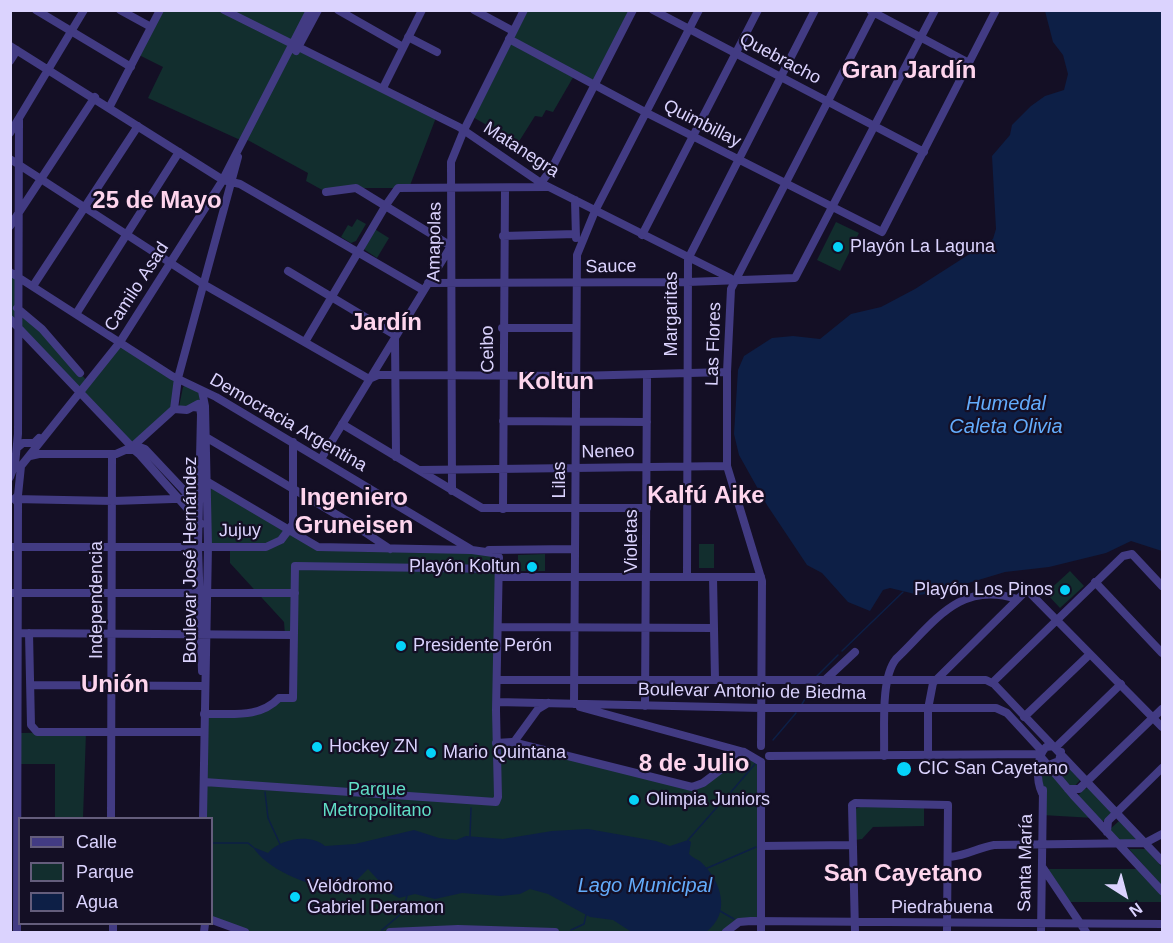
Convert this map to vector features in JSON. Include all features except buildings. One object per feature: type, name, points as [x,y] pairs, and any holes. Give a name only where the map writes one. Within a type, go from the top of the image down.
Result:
[{"type":"street","points":[[36,10],[131,67]]},
{"type":"street","points":[[10,133],[84,10]]},
{"type":"street","points":[[120,10],[151,27]]},
{"type":"street","points":[[110,106],[160,10]]},
{"type":"street","name":"Matanegra","points":[[224,10],[464,130],[545,185],[688,259],[734,280]]},
{"type":"street","name":"Camilo Asad","points":[[296,45],[310,10]]},
{"type":"street","name":"Camilo Asad","points":[[32,449],[120,342],[170,263],[227,180],[243,138],[283,65],[318,10]]},
{"type":"street","points":[[338,10],[403,46]]},
{"type":"street","points":[[383,88],[422,10]]},
{"type":"street","name":"Quimbillay","points":[[474,10],[511,35],[647,113],[882,232],[924,152]]},
{"type":"street","name":"Amapolas","points":[[452,491],[451,162],[464,130],[524,10]]},
{"type":"street","points":[[305,342],[398,188],[505,189],[545,185],[633,10]]},
{"type":"street","name":"Quebracho","points":[[653,10],[924,152]]},
{"type":"street","name":"Lilas","points":[[577,255],[595,212],[699,10]]},
{"type":"street","points":[[642,235],[691,135],[737,53],[758,10]]},
{"type":"street","name":"Margaritas","points":[[687,577],[688,259],[815,10]]},
{"type":"street","points":[[833,208],[936,10]]},
{"type":"street","points":[[924,152],[996,10]]},
{"type":"street","points":[[872,11],[969,63]]},
{"type":"street","name":"Las Flores","points":[[761,746],[761,577],[727,466],[727,372],[731,289],[872,11]]},
{"type":"street","points":[[408,37],[437,52]]},
{"type":"street","points":[[10,61],[14,48],[227,180],[425,286]]},
{"type":"street","points":[[10,226],[95,97]]},
{"type":"street","points":[[10,477],[18,434],[18,327],[14,274],[20,165],[19,120]]},
{"type":"street","points":[[33,286],[138,126]]},
{"type":"street","points":[[76,314],[179,152]]},
{"type":"street","points":[[10,159],[203,284],[369,379]]},
{"type":"street","points":[[14,452],[32,449],[112,454],[135,444],[174,409],[178,378],[227,180]]},
{"type":"street","points":[[321,459],[451,246],[356,188],[326,192]]},
{"type":"street","name":"Ceibo","points":[[503,509],[502,282],[505,189]]},
{"type":"street","name":"Lilas","points":[[574,200],[577,255],[573,549],[574,704]]},
{"type":"street","name":"Sauce","points":[[425,286],[450,283],[688,282],[795,278],[833,208]]},
{"type":"street","points":[[503,236],[576,234]]},
{"type":"street","points":[[288,271],[395,335]]},
{"type":"street","name":"Democracia Argentina","points":[[14,274],[203,395],[216,397],[472,550]]},
{"type":"street","points":[[17,308],[42,329],[80,373]]},
{"type":"street","points":[[10,319],[79,394],[191,498],[200,508],[204,521]]},
{"type":"street","points":[[502,328],[576,328]]},
{"type":"street","points":[[395,335],[396,457]]},
{"type":"street","points":[[369,379],[378,375],[647,376],[727,372]]},
{"type":"street","name":"Violetas","points":[[645,706],[647,376]]},
{"type":"street","points":[[174,409],[183,411],[194,407],[203,395]]},
{"type":"street","name":"Boulevar José Hernández","points":[[200,508],[203,480],[203,395]]},
{"type":"street","name":"Boulevar José Hernández","points":[[194,407],[198,407],[200,411],[203,435]]},
{"type":"street","points":[[503,421],[647,422]]},
{"type":"street","points":[[342,424],[482,508],[647,508]]},
{"type":"street","points":[[18,434],[20,441],[32,449]]},
{"type":"street","points":[[203,435],[390,549]]},
{"type":"street","points":[[290,530],[295,489],[294,442]]},
{"type":"street","points":[[135,444],[134,450],[143,452],[179,499],[204,521]]},
{"type":"street","points":[[13,499],[18,495],[20,468],[32,449]]},
{"type":"street","name":"Independencia","points":[[111,817],[112,454]]},
{"type":"street","name":"Neneo","points":[[418,470],[727,466]]},
{"type":"street","points":[[203,480],[318,547],[573,549]]},
{"type":"street","name":"Boulevar José Hernández","points":[[203,480],[206,491],[204,521],[198,547],[203,593],[204,635],[203,817]]},
{"type":"street","points":[[13,499],[113,501],[179,499],[204,497],[206,491]]},
{"type":"street","points":[[13,499],[18,503],[15,547],[14,733],[17,933]]},
{"type":"street","name":"Boulevar José Hernández","points":[[203,593],[208,546],[204,521]]},
{"type":"street","name":"Jujuy","points":[[15,547],[266,547],[277,543],[290,530]]},
{"type":"street","points":[[204,782],[489,804],[496,802],[498,797],[496,743],[500,573],[497,554],[472,550]]},
{"type":"street","points":[[1162,586],[1132,554],[1123,556],[1058,620],[989,681],[1056,748],[1162,861]]},
{"type":"street","points":[[204,714],[259,713],[270,708],[279,698],[293,698],[295,566],[500,573],[573,578],[761,577]]},
{"type":"street","points":[[713,577],[715,680]]},
{"type":"street","points":[[1095,582],[1162,654]]},
{"type":"street","points":[[928,756],[928,709],[931,686],[1027,590],[1032,592],[1162,727]]},
{"type":"street","points":[[15,593],[295,593]]},
{"type":"street","points":[[884,756],[886,680],[890,666],[957,602],[972,595],[998,593],[1017,599]]},
{"type":"street","points":[[499,627],[713,628]]},
{"type":"street","points":[[16,639],[29,633],[112,636],[294,635]]},
{"type":"street","points":[[29,633],[32,685],[31,729],[37,732],[204,732]]},
{"type":"street","points":[[825,680],[855,652]]},
{"type":"street","points":[[1024,717],[1090,654]]},
{"type":"street","name":"Boulevar Antonio de Biedma","points":[[498,680],[989,681]]},
{"type":"street","points":[[1044,758],[1121,684]]},
{"type":"street","points":[[32,685],[204,686]]},
{"type":"street","name":"Boulevar Antonio de Biedma","points":[[497,702],[761,708],[996,708],[1006,712],[1044,758]]},
{"type":"street","points":[[514,742],[538,710],[548,704]]},
{"type":"street","points":[[574,704],[744,752],[761,762]]},
{"type":"street","points":[[1068,789],[1076,790],[1086,782],[1162,709]]},
{"type":"street","points":[[496,743],[514,742],[692,787],[703,783],[744,752]]},
{"type":"street","points":[[753,756],[755,749],[761,746],[768,751],[769,756]]},
{"type":"street","points":[[761,762],[769,756],[1044,758],[1059,761],[1056,748]]},
{"type":"street","points":[[1044,758],[1068,789],[1162,891]]},
{"type":"street","name":"Santa María","points":[[1041,933],[1044,758]]},
{"type":"street","points":[[761,762],[761,933]]},
{"type":"street","points":[[1107,832],[1106,824],[1162,768]]},
{"type":"street","points":[[855,933],[853,803],[948,805],[950,857],[947,933]]},
{"type":"street","points":[[950,857],[969,855],[979,849],[994,845],[1145,843],[1162,834]]},
{"type":"street","points":[[762,846],[853,845]]},
{"type":"street","points":[[1042,867],[1086,933]]},
{"type":"street","points":[[213,920],[244,933]]},
{"type":"street","name":"Piedrabuena","points":[[726,933],[739,922],[761,921],[1162,924]]},
{"type":"street","points":[[390,933],[458,931],[555,933]]},
{"type":"green space","points":[[160,11],[310,11],[293,43],[437,115],[409,188],[356,188],[326,192],[306,181],[308,173],[244,138],[238,139],[148,98],[163,67],[137,54]]},
{"type":"green space","points":[[524,11],[633,11],[596,85],[575,74],[553,112],[546,110],[542,117],[535,116],[518,143],[471,116]]},
{"type":"green space","points":[[357,219],[366,224],[356,241],[351,243],[341,237],[348,225],[352,227]]},
{"type":"green space","name":"Playón La Laguna","points":[[836,222],[859,233],[840,271],[817,260]]},
{"type":"green space","points":[[373,228],[389,238],[377,258],[363,246]]},
{"type":"green space","points":[[10,272],[17,276],[17,308],[42,329],[88,382],[120,342],[178,378],[174,409],[132,447],[11,319]]},
{"type":"green space","points":[[187,384],[199,392],[200,400],[188,407],[179,407],[183,387]]},
{"type":"green space","name":"Parque Metropolitano","points":[[206,482],[318,547],[497,554],[497,743],[512,742],[692,787],[741,752],[761,762],[761,921],[751,921],[726,932],[245,932],[213,920],[213,817],[203,817],[204,714],[259,713],[279,698],[293,698],[294,636],[285,635],[284,622],[230,563],[230,546],[208,546]]},
{"type":"green space","points":[[699,544],[714,544],[714,568],[699,568]]},
{"type":"green space","name":"Playón Koltun","points":[[545,554],[545,571],[518,571],[518,555]]},
{"type":"green space","name":"Playón Los Pinos","points":[[1070,571],[1084,586],[1060,608],[1046,593]]},
{"type":"green space","points":[[86,732],[83,817],[55,817],[55,764],[18,764],[20,733]]},
{"type":"green space","points":[[1041,757],[1094,818],[1042,815]]},
{"type":"green space","points":[[1063,762],[1080,780],[1074,787],[1071,787],[1055,770]]},
{"type":"green space","points":[[1088,788],[1111,812],[1111,816],[1102,822],[1078,796]]},
{"type":"green space","points":[[863,806],[924,807],[924,826],[873,827],[862,839],[855,840],[855,809]]},
{"type":"green space","points":[[1119,821],[1137,840],[1121,843],[1109,830]]},
{"type":"green space","points":[[1129,849],[1146,849],[1162,867],[1162,886]]},
{"type":"green space","points":[[1043,869],[1141,869],[1162,891],[1162,902],[1066,902]]},
{"type":"water","name":"Humedal Caleta Olivia","points":[[1045,11],[1162,11],[1162,551],[1131,541],[1106,553],[1049,567],[1005,572],[935,593],[919,595],[890,588],[883,590],[870,611],[848,602],[822,573],[807,565],[767,505],[739,455],[734,434],[738,370],[744,356],[772,338],[793,336],[820,339],[851,314],[881,307],[915,289],[993,239],[996,229],[992,156],[1010,135],[1012,125],[1031,106],[1045,96],[1064,90],[1068,74],[1063,55],[1053,42]]},
{"type":"water","name":"Lago Municipal","points":[[588,829],[656,841],[670,846],[688,840],[691,842],[689,854],[701,862],[714,878],[721,897],[719,916],[714,924],[706,932],[630,931],[613,920],[590,917],[548,894],[530,889],[520,894],[501,896],[462,893],[435,899],[415,894],[399,898],[390,893],[368,869],[352,885],[341,888],[327,887],[283,872],[260,856],[253,847],[268,853],[280,844],[295,839],[311,840],[325,846],[355,844],[414,830],[439,838],[456,840],[466,836],[503,839],[552,831]]},
{"type":"waterway","points":[[842,651],[903,592]]},
{"type":"waterway","points":[[816,677],[838,655]]},
{"type":"waterway","points":[[802,704],[814,684]]},
{"type":"waterway","points":[[773,740],[796,713]]},
{"type":"waterway","points":[[731,792],[755,764]]},
{"type":"waterway","points":[[265,792],[268,818],[280,844]]},
{"type":"waterway","points":[[688,840],[726,797]]},
{"type":"waterway","points":[[470,836],[471,808]]},
{"type":"waterway","points":[[213,843],[248,843],[253,847]]},
{"type":"waterway","points":[[705,869],[756,847]]},
{"type":"waterway","points":[[382,930],[402,913],[407,896]]},
{"type":"waterway","points":[[720,911],[734,919]]},
{"type":"waterway","points":[[571,930],[584,924],[586,915]]},
{"type":"place","name":"Playón La Laguna","points":[[838,247]]},
{"type":"place","name":"Playón Koltun","points":[[532,567]]},
{"type":"place","name":"Playón Los Pinos","points":[[1065,590]]},
{"type":"place","name":"Presidente Perón","points":[[401,646]]},
{"type":"place","name":"Hockey ZN","points":[[317,747]]},
{"type":"place","name":"Mario Quintana","points":[[431,753]]},
{"type":"place","name":"CIC San Cayetano","points":[[904,769]]},
{"type":"place","name":"Olimpia Juniors","points":[[634,800]]},
{"type":"place","name":"Velódromo Gabriel Deramon","points":[[295,897]]},
{"type":"district","name":"Gran Jardín","points":[[909,71]]},
{"type":"district","name":"25 de Mayo","points":[[157,201]]},
{"type":"district","name":"Jardín","points":[[386,323]]},
{"type":"district","name":"Koltun","points":[[556,382]]},
{"type":"district","name":"Kalfú Aike","points":[[706,496]]},
{"type":"district","name":"Ingeniero Gruneisen","points":[[354,512]]},
{"type":"district","name":"Unión","points":[[115,685]]},
{"type":"district","name":"8 de Julio","points":[[694,764]]},
{"type":"district","name":"San Cayetano","points":[[903,874]]}]
